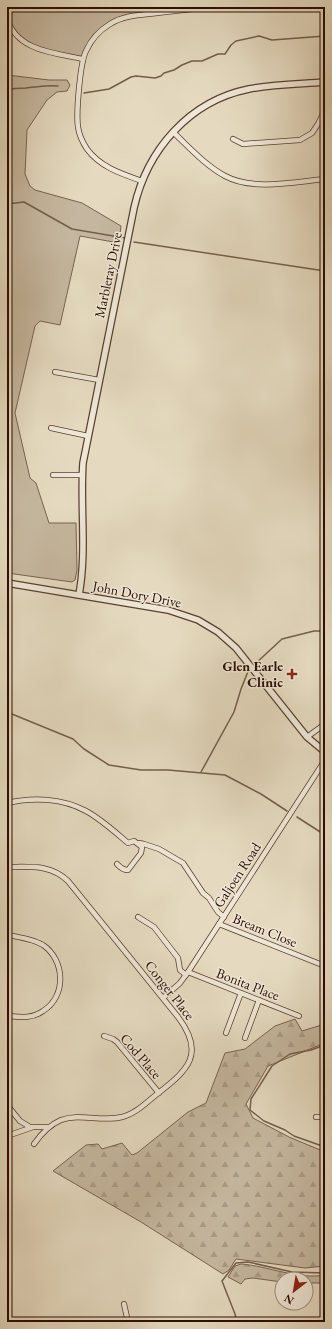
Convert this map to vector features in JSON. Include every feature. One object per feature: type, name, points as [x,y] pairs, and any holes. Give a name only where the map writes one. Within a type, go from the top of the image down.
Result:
[{"type":"street","points":[[142,181],[115,171],[101,163],[87,149],[83,141],[77,118],[83,59],[88,46],[97,34],[116,20],[132,16],[209,7]]},
{"type":"street","points":[[291,7],[301,7]]},
{"type":"street","points":[[7,18],[19,38],[31,47],[83,59]]},
{"type":"street","name":"Marbleray Drive","points":[[79,595],[83,560],[82,475],[88,436],[134,208],[142,181],[155,155],[172,132],[201,108],[234,93],[264,87],[325,82]]},
{"type":"street","points":[[233,139],[243,144],[300,140],[312,133],[325,110]]},
{"type":"street","points":[[172,132],[214,169],[226,176],[240,181],[260,184],[325,179]]},
{"type":"street","points":[[55,372],[99,380]]},
{"type":"street","points":[[51,428],[88,436]]},
{"type":"street","points":[[53,475],[82,475]]},
{"type":"street","name":"John Dory Drive","points":[[7,583],[174,611],[192,617],[228,639],[241,653],[308,737],[325,752]]},
{"type":"street","points":[[308,737],[325,724]]},
{"type":"street","name":"Galjoen Road","points":[[163,998],[177,987],[187,974],[325,760]]},
{"type":"street","points":[[7,804],[29,800],[60,802],[74,806],[94,816],[128,843],[134,841],[142,847],[143,851],[128,870],[120,868],[117,864]]},
{"type":"street","points":[[138,844],[144,844],[159,849],[183,863],[203,893],[209,898],[218,912],[224,916]]},
{"type":"street","name":"Conger Place","points":[[7,866],[50,869],[63,876],[75,888],[186,1028],[190,1035],[192,1049],[191,1057],[185,1069],[179,1076],[137,1110],[126,1116],[111,1118],[72,1118],[59,1121],[49,1127],[34,1144]]},
{"type":"street","points":[[138,917],[154,927],[174,952],[178,959],[180,970],[187,974]]},
{"type":"street","name":"Bream Close","points":[[219,924],[325,966]]},
{"type":"street","points":[[7,935],[34,941],[49,950],[59,965],[61,977],[59,991],[55,999],[43,1011],[36,1015],[23,1018],[7,1016]]},
{"type":"street","name":"Bonita Place","points":[[187,974],[299,1016]]},
{"type":"street","points":[[226,1033],[241,993]]},
{"type":"street","points":[[245,1038],[259,1000]]},
{"type":"street","name":"Cod Place","points":[[104,1036],[117,1042],[159,1093]]},
{"type":"street","points":[[7,1105],[20,1121],[30,1127]]},
{"type":"street","points":[[316,1118],[325,1116]]},
{"type":"street","points":[[7,1136],[30,1127],[49,1127]]},
{"type":"street","points":[[124,1304],[128,1322]]},
{"type":"green space","points":[[7,7],[160,7],[161,12],[124,17],[103,28],[83,59],[45,50],[33,46],[23,40],[9,21]]},
{"type":"green space","points":[[7,75],[49,80],[67,80],[70,85],[67,91],[57,92],[47,100],[27,130],[25,174],[30,186],[35,190],[82,203],[121,226],[119,243],[80,236],[60,325],[40,321],[35,326],[15,413],[30,478],[36,483],[49,523],[76,523],[77,570],[75,580],[72,582],[7,573]]},
{"type":"green space","points":[[295,1019],[302,1031],[325,1024],[325,1043],[268,1066],[246,1104],[253,1118],[289,1137],[325,1152],[325,1266],[305,1268],[236,1259],[229,1270],[223,1274],[141,1222],[53,1171],[86,1145],[98,1144],[102,1149],[122,1143],[132,1155],[137,1153],[188,1112],[206,1103],[225,1053],[245,1049],[275,1026]]},
{"type":"green space","points":[[241,1264],[251,1265],[280,1271],[274,1271],[274,1281],[253,1278],[245,1279],[241,1284],[228,1277],[235,1266]]},
{"type":"green space","points":[[325,1275],[325,1283],[314,1283],[314,1276]]},
{"type":"waterway","points":[[84,93],[109,89],[131,77],[136,76],[155,78],[161,76],[164,73],[192,61],[202,61],[218,54],[225,54],[231,45],[236,41],[259,36],[272,40],[325,36]]},
{"type":"waterway","points":[[7,90],[16,88],[58,86]]},
{"type":"waterway","points":[[7,204],[24,202],[72,229],[125,238]]},
{"type":"waterway","points":[[134,242],[325,271]]},
{"type":"waterway","points":[[255,664],[282,639],[314,631],[325,631]]},
{"type":"waterway","points":[[201,772],[234,712],[249,669]]},
{"type":"waterway","points":[[7,712],[73,739],[84,749],[109,765],[141,770],[168,770],[225,775],[261,794],[287,811]]},
{"type":"waterway","points":[[297,817],[325,835]]},
{"type":"waterway","points":[[325,1045],[311,1050],[290,1054],[272,1066],[251,1099],[250,1110],[264,1121],[285,1130],[294,1136],[325,1147]]},
{"type":"waterway","points":[[237,1322],[222,1281],[236,1263],[248,1262],[292,1272],[325,1273]]},
{"type":"place","name":"Glen Earle Clinic","points":[[292,674]]}]
